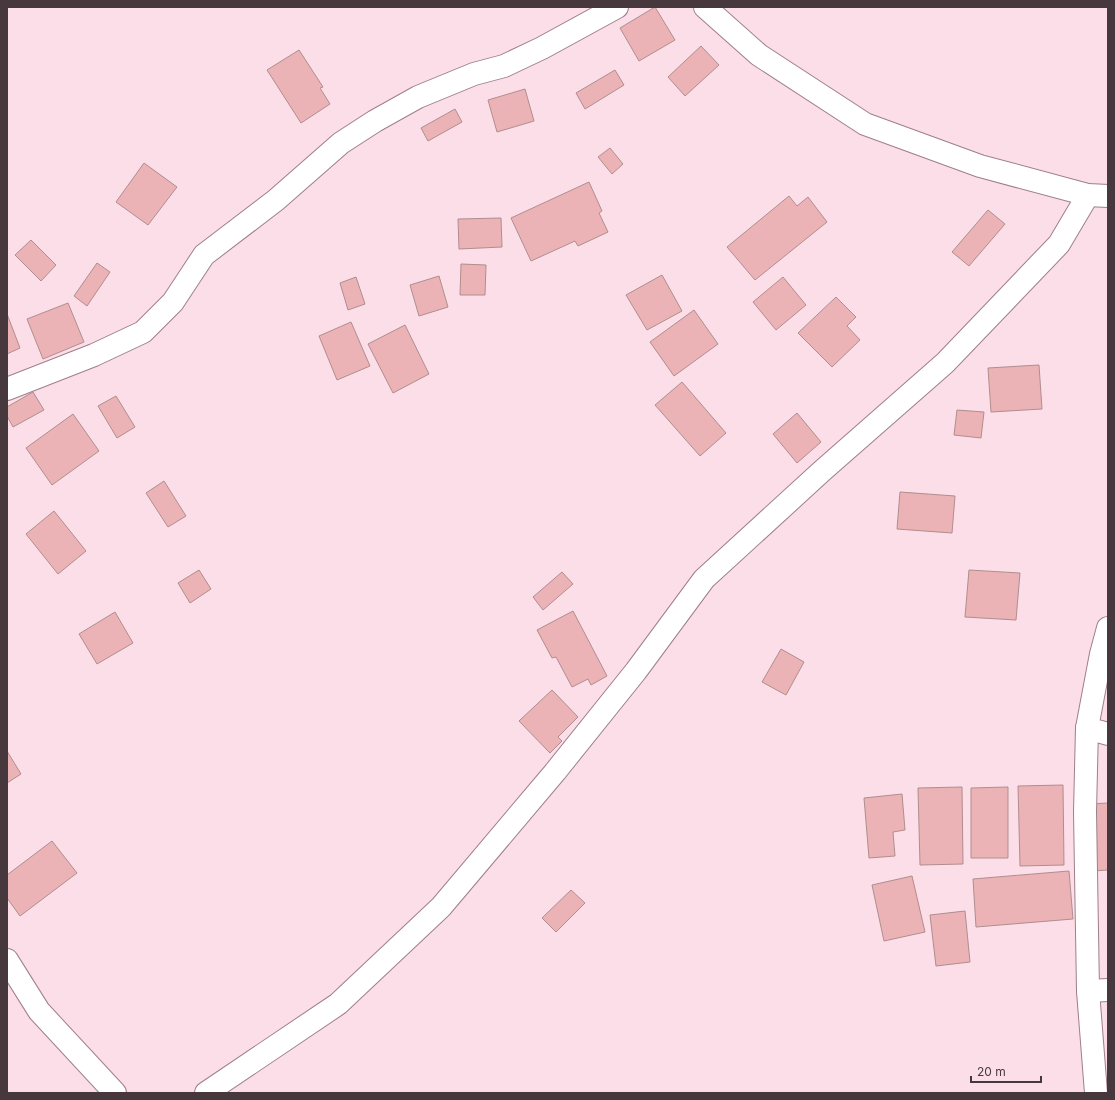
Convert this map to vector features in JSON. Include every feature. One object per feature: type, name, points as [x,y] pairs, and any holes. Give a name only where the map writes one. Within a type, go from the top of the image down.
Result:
[{"type":"street","points":[[7,389],[94,355],[143,332],[173,302],[204,255],[276,200],[341,143],[375,121],[418,97],[474,74],[504,66],[542,48],[617,7]]},
{"type":"street","points":[[206,1093],[338,1004],[441,907],[636,671],[704,579],[822,471],[945,363],[1059,244],[1098,195],[980,166],[865,124],[759,55],[705,7]]},
{"type":"street","points":[[1096,1093],[1098,991],[1085,812],[1087,728],[1101,654],[1108,628]]},
{"type":"street","points":[[1087,728],[1108,734]]},
{"type":"street","points":[[7,960],[39,1011],[115,1093]]},
{"type":"building","points":[[655,7],[675,40],[639,61],[620,28]]},
{"type":"building","points":[[701,46],[719,65],[685,96],[668,77]]},
{"type":"building","points":[[299,50],[323,87],[320,88],[330,104],[301,123],[267,70]]},
{"type":"building","points":[[615,70],[624,85],[585,109],[576,93]]},
{"type":"building","points":[[525,89],[534,121],[497,132],[488,100]]},
{"type":"building","points":[[455,109],[462,122],[428,141],[421,128]]},
{"type":"building","points":[[610,148],[623,164],[612,174],[598,157]]},
{"type":"building","points":[[144,163],[177,187],[148,225],[116,202]]},
{"type":"building","points":[[589,182],[602,211],[599,213],[608,232],[578,246],[575,241],[531,261],[511,218]]},
{"type":"building","points":[[789,196],[797,206],[808,197],[827,222],[755,280],[727,247]]},
{"type":"building","points":[[988,210],[1005,224],[969,266],[952,252]]},
{"type":"building","points":[[501,218],[502,247],[459,249],[458,219]]},
{"type":"building","points":[[31,240],[56,265],[41,281],[15,255]]},
{"type":"building","points":[[97,263],[110,272],[87,306],[74,296]]},
{"type":"building","points":[[461,264],[486,265],[485,295],[460,295]]},
{"type":"building","points":[[662,275],[682,311],[647,330],[626,295]]},
{"type":"building","points":[[439,276],[448,307],[419,316],[410,285]]},
{"type":"building","points":[[356,277],[365,304],[348,310],[340,283]]},
{"type":"building","points":[[783,277],[806,305],[776,330],[753,302]]},
{"type":"building","points":[[836,297],[856,317],[847,326],[860,340],[832,367],[798,333]]},
{"type":"building","points":[[68,303],[84,342],[43,359],[27,319]]},
{"type":"building","points":[[694,310],[718,344],[674,376],[650,342]]},
{"type":"building","points":[[7,314],[20,348],[7,354]]},
{"type":"building","points":[[351,322],[370,366],[337,380],[319,336]]},
{"type":"building","points":[[405,325],[429,374],[393,393],[368,344]]},
{"type":"building","points":[[1039,365],[1042,409],[991,412],[988,368]]},
{"type":"building","points":[[682,382],[726,433],[700,456],[655,405]]},
{"type":"building","points":[[33,392],[44,410],[13,427],[7,416],[7,407]]},
{"type":"building","points":[[116,396],[135,427],[117,438],[98,406]]},
{"type":"building","points":[[957,410],[984,412],[981,438],[954,435]]},
{"type":"building","points":[[797,413],[821,442],[797,463],[773,434]]},
{"type":"building","points":[[73,414],[99,451],[52,485],[26,448]]},
{"type":"building","points":[[164,481],[186,516],[168,527],[146,493]]},
{"type":"building","points":[[900,492],[955,496],[952,533],[897,529]]},
{"type":"building","points":[[54,511],[86,551],[58,574],[26,534]]},
{"type":"building","points":[[199,570],[211,589],[190,603],[178,583]]},
{"type":"building","points":[[969,570],[1020,573],[1016,620],[965,617]]},
{"type":"building","points":[[562,572],[573,584],[543,610],[533,597]]},
{"type":"building","points":[[573,611],[607,676],[591,685],[588,679],[572,687],[556,657],[552,658],[537,630]]},
{"type":"building","points":[[115,612],[133,643],[97,664],[79,634]]},
{"type":"building","points":[[781,649],[804,662],[786,695],[762,682]]},
{"type":"building","points":[[552,690],[578,717],[558,737],[562,741],[550,753],[519,721]]},
{"type":"building","points":[[7,751],[21,774],[7,783]]},
{"type":"building","points":[[1063,785],[1064,865],[1020,866],[1018,786]]},
{"type":"building","points":[[962,787],[963,864],[920,865],[918,788]]},
{"type":"building","points":[[1008,787],[1008,858],[971,858],[971,788]]},
{"type":"building","points":[[902,794],[905,830],[893,832],[895,856],[869,858],[864,798]]},
{"type":"building","points":[[1108,803],[1108,870],[1092,871],[1089,804]]},
{"type":"building","points":[[52,841],[77,873],[20,916],[7,898],[7,875]]},
{"type":"building","points":[[1069,871],[1073,919],[976,927],[973,879]]},
{"type":"building","points":[[912,876],[925,932],[884,941],[872,885]]},
{"type":"building","points":[[571,890],[585,903],[556,932],[542,918]]},
{"type":"building","points":[[965,911],[970,962],[936,966],[930,915]]}]
